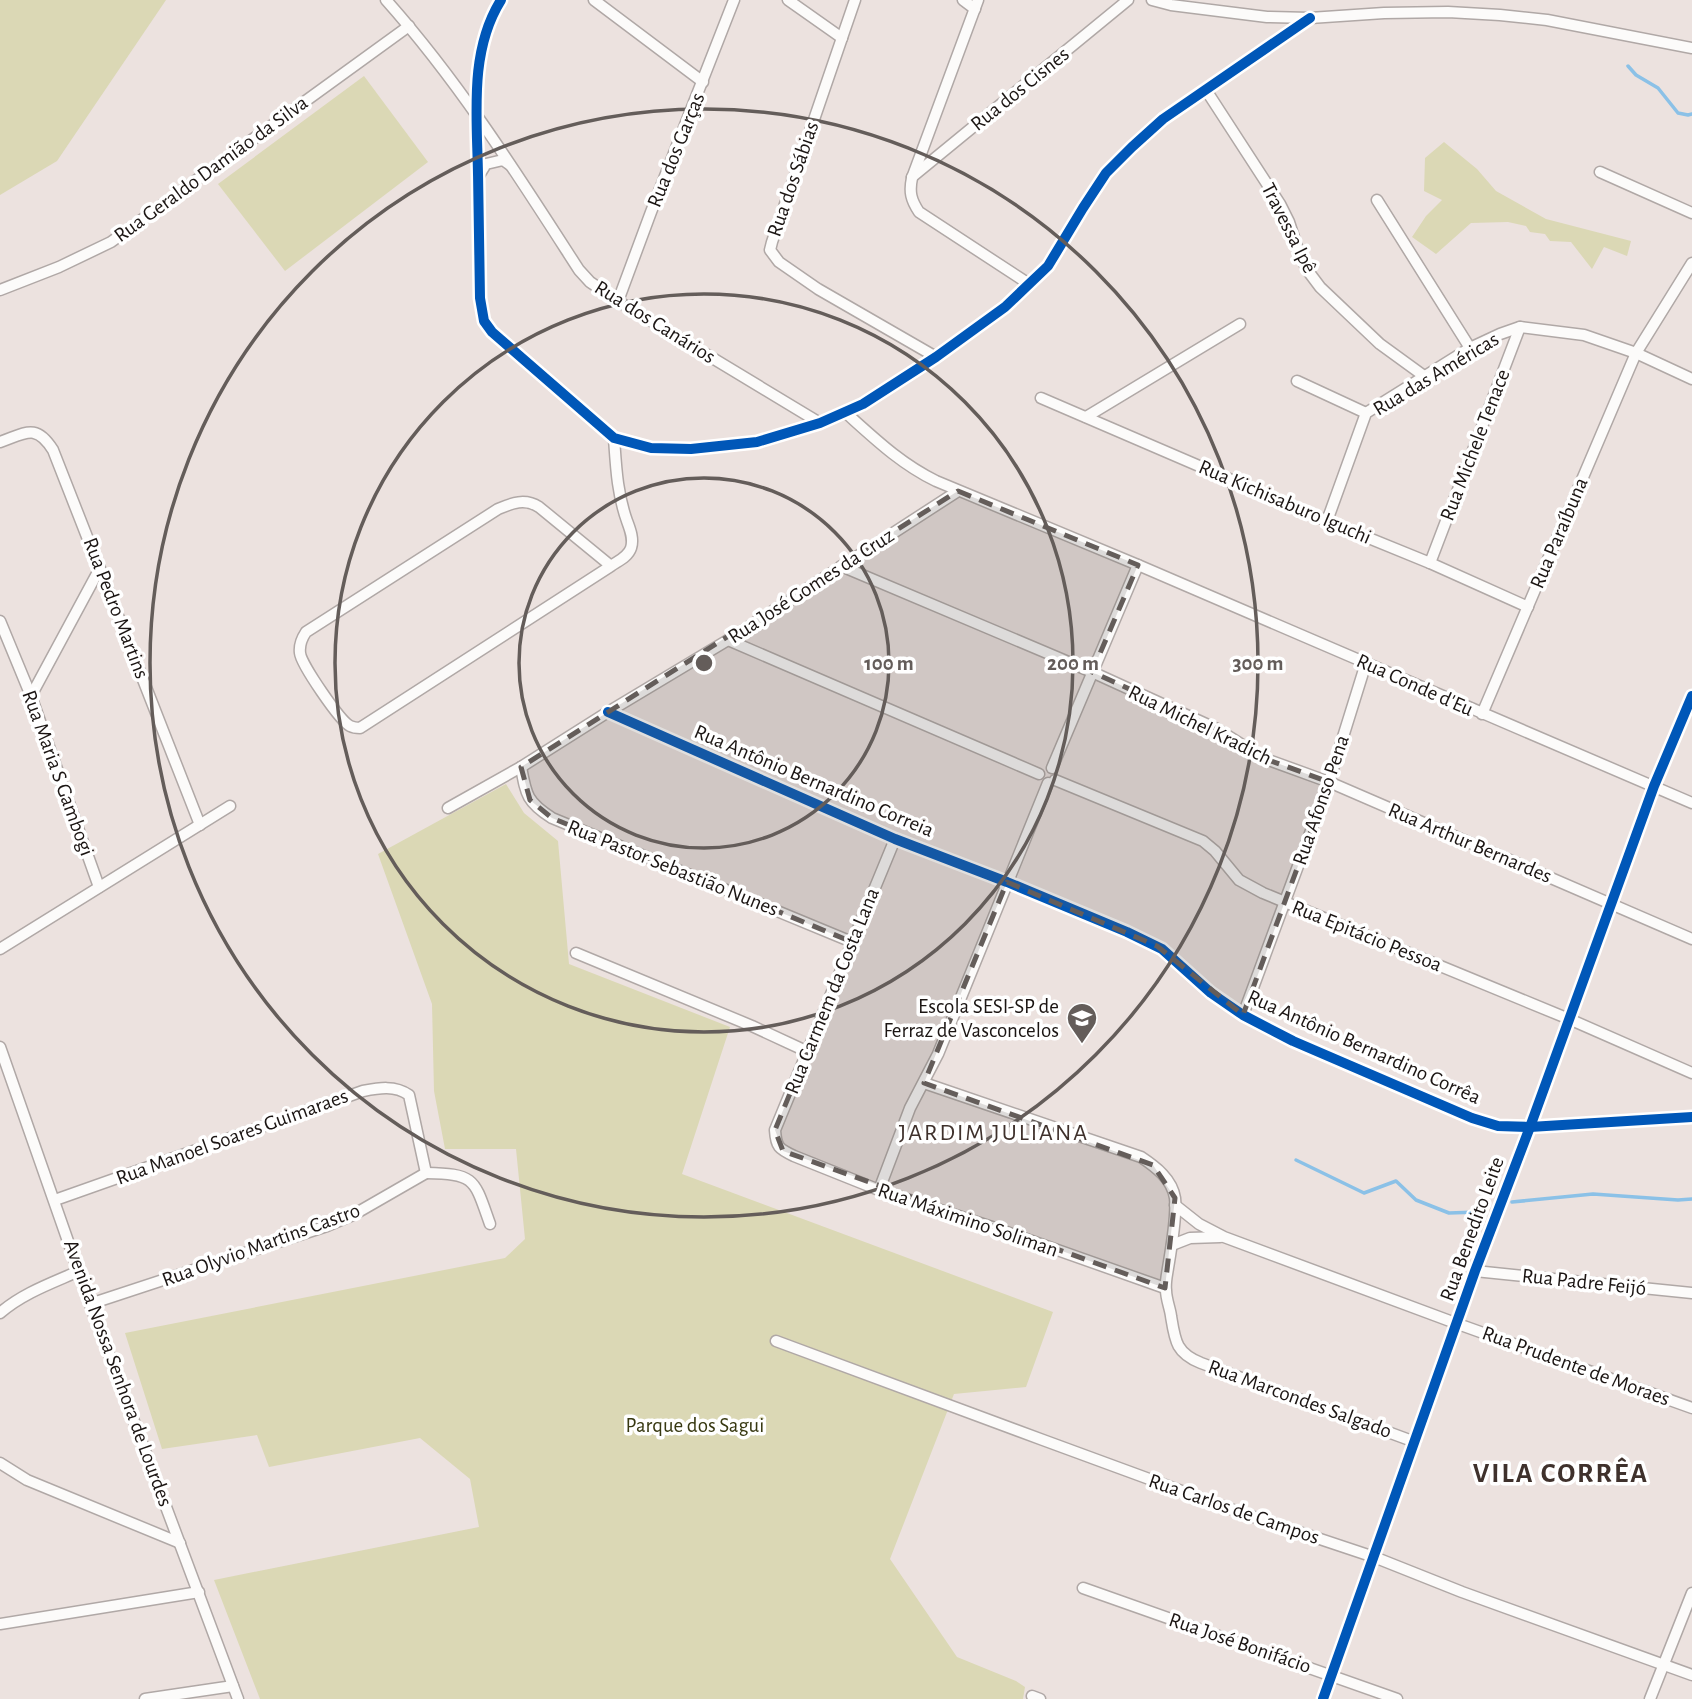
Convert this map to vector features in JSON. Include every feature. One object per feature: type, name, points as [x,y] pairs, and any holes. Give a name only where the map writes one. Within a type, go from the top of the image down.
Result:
[{"type":"street","name":"Rua dos Canários","points":[[386,0],[477,116],[579,270],[590,282],[820,423]]},
{"type":"street","points":[[501,0],[483,43],[478,80],[480,298],[484,321],[492,332],[614,438],[651,448],[691,449],[757,442],[820,423],[863,404],[936,357],[1005,307],[1048,267],[1106,173],[1132,147],[1163,119],[1310,18]]},
{"type":"street","points":[[594,0],[703,82]]},
{"type":"street","name":"Rua dos Garças","points":[[618,301],[734,0]]},
{"type":"street","points":[[789,0],[842,38]]},
{"type":"street","name":"Rua dos Sábias","points":[[855,0],[770,250],[779,262],[818,289],[936,357]]},
{"type":"street","points":[[963,0],[977,5],[912,178],[911,199],[919,212],[1029,284]]},
{"type":"street","name":"Rua dos Cisnes","points":[[912,178],[1128,0]]},
{"type":"street","points":[[1152,0],[1171,5],[1267,17],[1310,18],[1384,12],[1500,15],[1547,20],[1692,48]]},
{"type":"street","name":"Rua Geraldo Damião da Silva","points":[[0,290],[59,267],[111,242],[409,26]]},
{"type":"street","name":"Travessa Ipê","points":[[1206,90],[1280,204],[1300,256],[1320,287],[1380,344],[1424,376]]},
{"type":"street","points":[[478,178],[486,163],[503,160],[513,167]]},
{"type":"street","points":[[1600,172],[1692,213]]},
{"type":"street","points":[[1377,200],[1470,348]]},
{"type":"street","name":"Rua Paraíbuna","points":[[1482,714],[1636,353],[1692,262]]},
{"type":"street","points":[[1086,417],[1240,324]]},
{"type":"street","name":"Rua das Américas","points":[[1327,521],[1366,413],[1470,348],[1500,334],[1520,327],[1584,335],[1636,353],[1692,379]]},
{"type":"street","name":"Rua Michele Tenace","points":[[1430,563],[1520,327]]},
{"type":"street","points":[[1297,382],[1366,413]]},
{"type":"street","name":"Rua Kichisaburo Iguchi","points":[[1041,398],[1528,607]]},
{"type":"street","name":"Rua Conde d'Eu","points":[[846,412],[905,463],[958,491],[1139,565],[1692,803]]},
{"type":"street","name":"Rua Pedro Martins","points":[[0,442],[29,432],[46,438],[59,464],[200,825]]},
{"type":"street","points":[[611,566],[533,503],[511,503],[306,632],[302,638],[300,654],[317,685],[343,720],[348,726],[360,728],[611,566],[628,553],[632,542],[617,484],[614,438]]},
{"type":"street","name":"Rua José Gomes da Cruz","points":[[448,808],[521,767],[729,640],[958,491]]},
{"type":"street","points":[[1052,768],[1139,565]]},
{"type":"street","name":"Rua Michel Kradich","points":[[841,566],[1092,672],[1217,729],[1263,758],[1329,782]]},
{"type":"street","points":[[31,696],[100,568]]},
{"type":"street","name":"Rua Maria S Gambogi","points":[[0,621],[31,696],[99,887]]},
{"type":"street","points":[[729,640],[1040,774]]},
{"type":"street","name":"Rua Afonso Pena","points":[[1243,1015],[1329,782],[1366,663]]},
{"type":"street","name":"Rua Benedito Leite","points":[[1323,1699],[1475,1271],[1654,786],[1692,696]]},
{"type":"street","name":"Rua Antônio Bernardino Correia","points":[[608,712],[895,839],[1007,882]]},
{"type":"street","name":"Rua Pastor Sebastião Nunes","points":[[521,767],[530,800],[536,808],[552,818],[852,942]]},
{"type":"street","points":[[1051,782],[1041,780],[1040,774],[1044,768],[1052,768]]},
{"type":"street","points":[[879,1190],[910,1108],[938,1054],[1007,882],[1056,774],[1052,768]]},
{"type":"street","name":"Rua Epitácio Pessoa","points":[[1051,782],[1203,841],[1239,880],[1263,893],[1569,1019],[1692,1073]]},
{"type":"street","name":"Rua Arthur Bernardes","points":[[1329,782],[1692,939]]},
{"type":"street","points":[[0,949],[230,806]]},
{"type":"street","name":"Rua Carmem da Costa Lana","points":[[776,1143],[775,1130],[895,839]]},
{"type":"street","name":"Rua Antônio Bernardino Corrêa","points":[[1007,882],[1157,946],[1218,998],[1243,1015],[1293,1041],[1472,1118],[1499,1126],[1530,1127],[1692,1117]]},
{"type":"street","points":[[576,953],[806,1051]]},
{"type":"street","name":"Avenida Nossa Senhora de Lourdes","points":[[0,1047],[90,1304],[238,1699]]},
{"type":"street","points":[[924,1083],[1141,1157],[1153,1165],[1164,1175],[1172,1188],[1175,1205],[1166,1288]]},
{"type":"street","name":"Rua Manoel Soares Guimaraes","points":[[55,1200],[380,1087],[406,1092],[410,1096],[426,1173]]},
{"type":"street","name":"Rua Máximino Soliman","points":[[776,1143],[783,1151],[879,1190],[1166,1288]]},
{"type":"street","points":[[426,1173],[464,1177],[479,1193],[490,1224]]},
{"type":"street","name":"Rua Olyvio Martins Castro","points":[[90,1304],[327,1226],[353,1215],[426,1173]]},
{"type":"street","name":"Rua Prudente de Moraes","points":[[1175,1205],[1199,1224],[1224,1237],[1692,1408]]},
{"type":"street","name":"Rua Prudente de Moraes","points":[[1172,1245],[1191,1238],[1224,1237]]},
{"type":"street","points":[[0,1313],[32,1292],[79,1270]]},
{"type":"street","name":"Rua Padre Feijó","points":[[1475,1271],[1692,1293]]},
{"type":"street","name":"Rua Marcondes Salgado","points":[[1166,1288],[1174,1336],[1185,1355],[1415,1442]]},
{"type":"street","name":"Rua Carlos de Campos","points":[[776,1341],[1134,1474],[1374,1557],[1462,1592],[1692,1675]]},
{"type":"street","points":[[0,1463],[27,1480],[180,1544]]},
{"type":"street","name":"Rua José Bonifácio","points":[[1083,1588],[1397,1699]]},
{"type":"street","points":[[0,1624],[199,1592]]},
{"type":"street","points":[[1650,1699],[1692,1592]]},
{"type":"street","points":[[145,1699],[233,1686]]},
{"type":"highlighted area","points":[[958,491],[1138,565],[1092,672],[1217,729],[1263,758],[1329,782],[1243,1015],[1157,946],[1007,882],[924,1083],[1153,1165],[1175,1198],[1165,1288],[783,1151],[775,1130],[852,942],[552,818],[530,800],[521,767]]},
{"type":"green space","points":[[0,0],[166,0],[57,161],[0,195]]},
{"type":"green space","points":[[364,76],[428,162],[285,271],[218,184]]},
{"type":"green space","points":[[1444,142],[1477,169],[1496,191],[1546,219],[1631,241],[1627,256],[1604,247],[1592,269],[1571,242],[1550,241],[1545,234],[1530,232],[1526,226],[1508,222],[1471,223],[1436,254],[1412,237],[1426,216],[1442,200],[1424,191],[1425,158]]},
{"type":"green space","name":"Parque dos Sagui","points":[[506,784],[524,813],[558,841],[569,964],[730,1027],[682,1174],[1053,1312],[1026,1387],[954,1394],[890,1559],[957,1657],[1016,1681],[1025,1687],[1023,1699],[260,1699],[214,1580],[479,1527],[470,1479],[420,1438],[269,1467],[257,1435],[162,1449],[125,1333],[505,1258],[525,1239],[516,1149],[445,1149],[434,1091],[432,1004],[378,854]]},
{"type":"waterway","points":[[1628,66],[1636,75],[1658,88],[1678,113],[1692,114]]},
{"type":"waterway","points":[[1296,1160],[1364,1193],[1396,1181],[1416,1200],[1449,1213],[1478,1212]]},
{"type":"waterway","points":[[1512,1202],[1593,1194],[1692,1199]]},
{"type":"cycle path","points":[[501,0],[484,41],[477,84],[480,298],[484,321],[492,332],[614,438],[651,448],[691,449],[757,442],[820,423],[863,404],[936,357],[1005,307],[1048,266],[1106,173],[1132,147],[1163,119],[1310,18]]},
{"type":"cycle path","points":[[1323,1699],[1475,1271],[1654,786],[1692,696]]},
{"type":"cycle path","points":[[608,712],[895,839],[1127,932],[1162,949],[1211,993],[1243,1015],[1293,1041],[1472,1118],[1498,1126],[1530,1127],[1692,1117]]},
{"type":"place","name":"Escola SESI-SP de Ferraz de Vasconcelos","points":[[1082,1045]]},
{"type":"district","name":"JARDIM JULIANA","points":[[994,1133]]},
{"type":"district","name":"VILA CORRÊA","points":[[1561,1474]]}]
